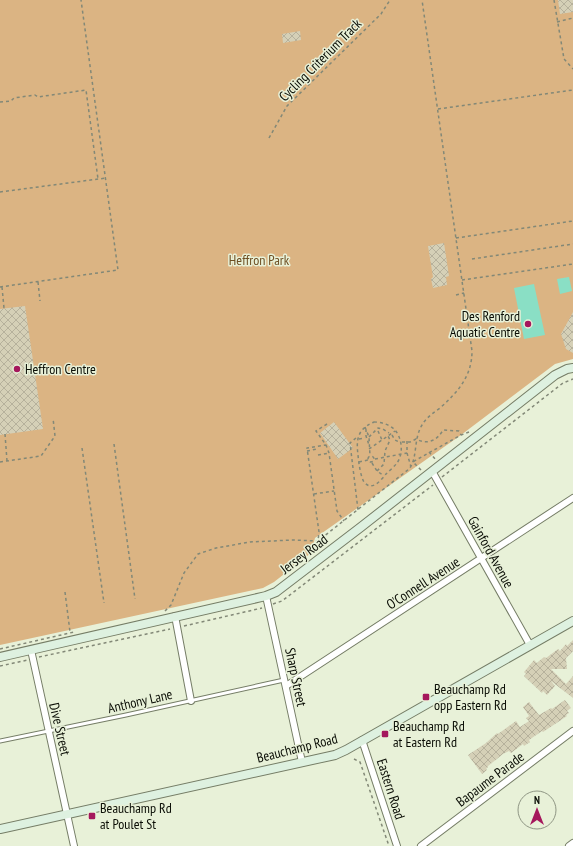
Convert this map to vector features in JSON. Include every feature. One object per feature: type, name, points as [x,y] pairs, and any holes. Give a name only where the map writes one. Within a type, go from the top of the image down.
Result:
[{"type":"street","name":"Jersey Road","points":[[0,656],[150,624],[173,614],[266,596],[276,592],[554,375],[573,368]]},
{"type":"street","name":"Gainford Avenue","points":[[429,474],[438,481],[530,645]]},
{"type":"street","name":"O'Connell Avenue","points":[[286,686],[573,498]]},
{"type":"street","name":"Sharp Street","points":[[266,596],[302,762]]},
{"type":"street","points":[[173,614],[178,627],[191,701]]},
{"type":"street","name":"Beauchamp Road","points":[[0,829],[334,755],[573,621]]},
{"type":"street","name":"Dive Street","points":[[31,650],[74,846]]},
{"type":"street","name":"Bapaume Parade","points":[[421,846],[573,731]]},
{"type":"street","name":"Eastern Road","points":[[362,740],[397,846]]},
{"type":"street","points":[[569,846],[573,843]]},
{"type":"lane","name":"Anthony Lane","points":[[0,741],[191,701],[284,679]]},
{"type":"path","points":[[4,308],[1,287],[118,270],[81,0]]},
{"type":"path","name":"Cycling Criterium Track","points":[[269,138],[287,106],[381,14],[390,0]]},
{"type":"path","points":[[173,614],[164,613],[171,605],[184,573],[198,554],[216,548],[250,542],[293,540],[318,541],[406,472],[411,467],[413,462],[416,439],[423,423],[455,394],[465,381],[471,364],[472,351],[422,0]]},
{"type":"path","points":[[554,0],[564,59],[573,69]]},
{"type":"path","points":[[557,22],[573,18]]},
{"type":"path","points":[[0,102],[35,95],[38,97],[86,90],[98,179]]},
{"type":"path","points":[[438,109],[573,90]]},
{"type":"path","points":[[0,192],[106,178]]},
{"type":"path","points":[[456,238],[573,221]]},
{"type":"path","points":[[472,259],[573,244]]},
{"type":"path","points":[[462,280],[573,264]]},
{"type":"path","points":[[38,282],[40,302]]},
{"type":"path","points":[[456,294],[464,293]]},
{"type":"path","name":"Jersey Road","points":[[0,666],[178,627],[282,602],[563,382],[573,379]]},
{"type":"path","points":[[0,462],[41,456],[56,436],[53,418]]},
{"type":"path","points":[[374,422],[387,424],[395,431],[400,438],[400,454],[396,464],[382,480],[376,484],[367,484],[363,480],[359,462],[357,439],[360,433],[374,422]]},
{"type":"path","points":[[327,424],[316,432],[326,445],[329,453],[337,511],[344,520]]},
{"type":"path","points":[[366,428],[370,456],[368,460]]},
{"type":"path","points":[[369,437],[378,428],[383,429],[389,434],[390,440],[386,448],[383,466],[377,471]]},
{"type":"path","points":[[413,462],[474,429]]},
{"type":"path","points":[[402,442],[410,442],[416,439],[423,442],[433,442],[443,430],[459,431],[461,435]]},
{"type":"path","points":[[378,431],[382,440]]},
{"type":"path","points":[[369,449],[395,431]]},
{"type":"path","points":[[5,434],[8,461]]},
{"type":"path","points":[[392,435],[395,440],[399,442]]},
{"type":"path","points":[[356,438],[350,443],[358,510]]},
{"type":"path","points":[[359,439],[365,438]]},
{"type":"path","points":[[407,441],[407,453],[411,467]]},
{"type":"path","points":[[114,444],[135,599]]},
{"type":"path","points":[[315,555],[317,551],[319,532],[307,448],[326,445]]},
{"type":"path","points":[[82,448],[104,603]]},
{"type":"path","points":[[307,451],[317,449]]},
{"type":"path","points":[[318,455],[329,453]]},
{"type":"path","points":[[370,456],[374,459],[407,453]]},
{"type":"path","points":[[372,463],[374,459]]},
{"type":"path","points":[[359,462],[368,460],[377,471],[384,476]]},
{"type":"path","points":[[413,462],[429,474]]},
{"type":"path","points":[[314,494],[334,491]]},
{"type":"path","points":[[65,592],[70,632]]},
{"type":"path","points":[[0,649],[78,631]]},
{"type":"path","name":"Eastern Road","points":[[354,759],[360,762],[389,846]]},
{"type":"green space","name":"Heffron Park","points":[[0,0],[573,0],[573,359],[555,364],[461,435],[315,538],[311,553],[274,582],[263,588],[0,645]]},
{"type":"water","points":[[569,277],[572,291],[560,294],[557,279]]},
{"type":"water","points":[[534,284],[545,335],[524,339],[514,288]]},
{"type":"building","points":[[558,0],[573,0],[573,12],[560,14]]},
{"type":"building","points":[[300,31],[301,40],[283,43],[282,34]]},
{"type":"building","points":[[444,243],[449,276],[446,277],[447,285],[433,288],[431,279],[433,277],[428,246]]},
{"type":"building","name":"Heffron Centre","points":[[25,306],[43,429],[0,435],[0,309]]},
{"type":"building","points":[[573,312],[573,353],[566,349],[561,334]]},
{"type":"building","points":[[334,422],[353,448],[338,459],[320,433]]},
{"type":"building","points":[[573,640],[573,651],[566,658],[567,669],[551,669],[566,684],[573,676],[573,698],[551,681],[555,686],[547,695],[543,691],[542,693],[524,676],[526,674],[524,672],[534,660],[537,663],[558,649],[560,651],[566,644],[567,646]]},
{"type":"building","points":[[565,700],[571,708],[567,711],[569,713],[566,715],[567,716],[529,740],[530,742],[524,746],[523,744],[511,753],[509,751],[503,754],[488,766],[486,769],[487,770],[482,774],[468,755],[516,721],[520,727],[529,721],[526,718],[529,716],[523,707],[529,702],[539,715],[551,708],[552,709]]},
{"type":"place","name":"Des Renford Aquatic Centre","points":[[528,324]]},
{"type":"place","name":"Heffron Centre","points":[[17,369]]},
{"type":"place","name":"Beauchamp Rd opp Eastern Rd","points":[[426,697]]},
{"type":"place","name":"Beauchamp Rd at Eastern Rd","points":[[385,734]]},
{"type":"place","name":"Beauchamp Rd at Poulet St","points":[[92,816]]}]
